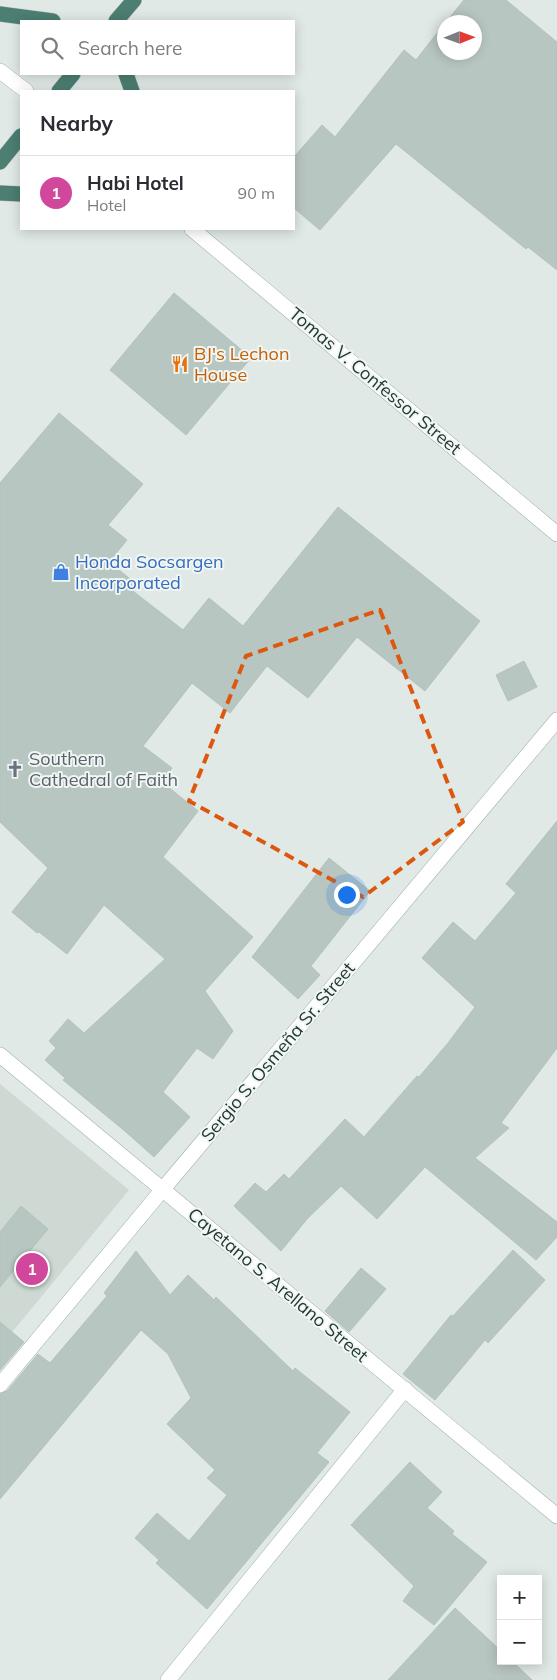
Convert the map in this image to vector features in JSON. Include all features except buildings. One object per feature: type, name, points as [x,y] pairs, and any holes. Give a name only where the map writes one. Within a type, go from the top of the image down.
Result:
[{"type":"highway","points":[[117,20],[134,0]]},
{"type":"highway","points":[[0,14],[46,20]]},
{"type":"highway","points":[[60,90],[72,75]]},
{"type":"highway","points":[[126,75],[132,90]]},
{"type":"highway","points":[[0,162],[20,137]]},
{"type":"highway","points":[[0,193],[20,194]]},
{"type":"street","points":[[0,71],[25,90]]},
{"type":"street","name":"Tomas V. Confessor Street","points":[[193,230],[557,534]]},
{"type":"street","name":"Sergio S. Osmeña Sr. Street","points":[[0,1385],[557,720]]},
{"type":"street","name":"Cayetano S. Arellano Street","points":[[0,1055],[557,1516]]},
{"type":"street","points":[[168,1680],[404,1390]]},
{"type":"highlighted area","points":[[380,610],[463,822],[363,897],[189,801],[246,656]]},
{"type":"shaded area","points":[[0,1084],[129,1190],[0,1347]]},
{"type":"place","name":"BJ's Lechon House","points":[[180,364]]},
{"type":"place","name":"Honda Socsargen Incorporated","points":[[61,572]]},
{"type":"place","name":"Southern Cathedral of Faith","points":[[15,769]]},
{"type":"place","name":"Habi Hotel","points":[[32,1269]]}]
